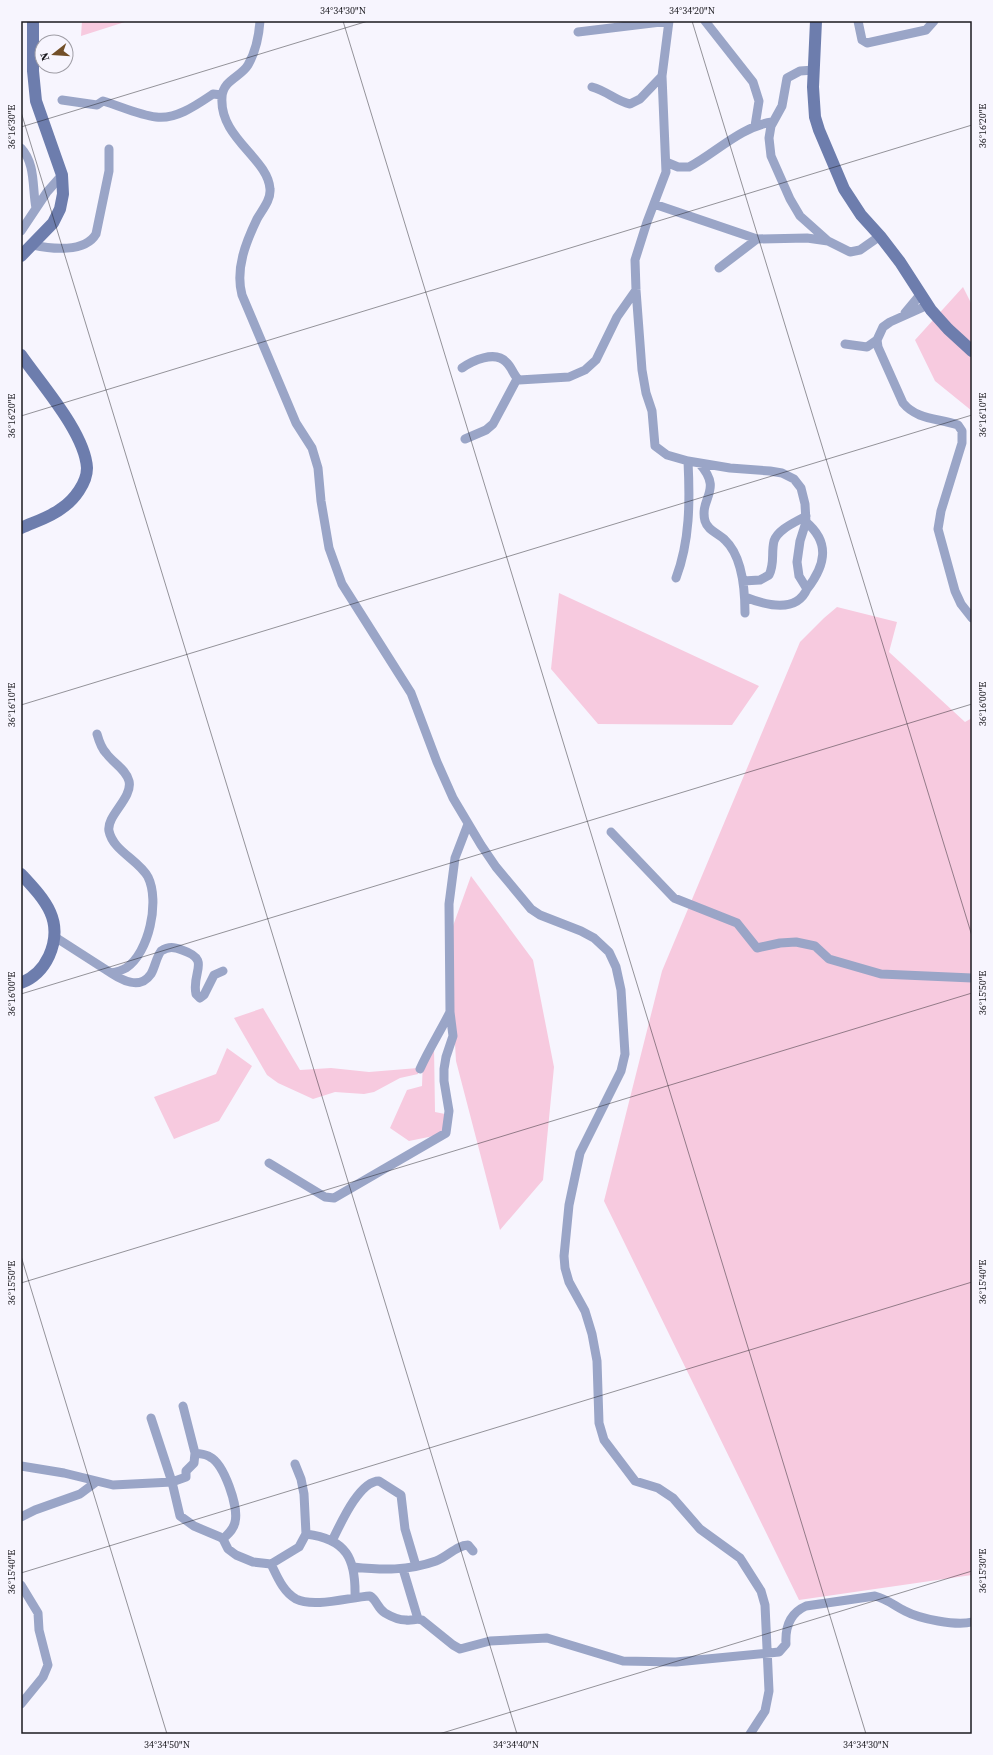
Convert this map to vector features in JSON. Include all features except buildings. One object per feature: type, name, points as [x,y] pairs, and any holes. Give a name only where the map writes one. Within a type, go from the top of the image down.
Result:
[{"type":"main road","points":[[21,256],[53,223],[60,209],[63,194],[62,175],[36,101],[33,71],[33,21]]},
{"type":"main road","points":[[816,21],[814,106],[819,130],[844,189],[861,215],[880,236],[900,262],[924,300],[948,329],[972,351]]},
{"type":"main road","points":[[21,355],[73,429],[84,454],[87,469],[82,486],[73,499],[62,509],[21,528]]},
{"type":"main road","points":[[21,874],[42,898],[49,909],[54,921],[55,937],[52,949],[42,968],[35,976],[21,983]]},
{"type":"street","points":[[260,21],[257,40],[248,65],[229,82],[222,95],[225,117],[232,132],[263,170],[270,187],[269,198],[245,250],[239,278],[242,295],[296,423],[312,448],[318,468],[324,521],[330,548],[342,584],[411,693],[444,778],[468,824],[496,867],[531,909],[540,916],[581,931],[594,938],[608,952],[616,967],[621,990],[625,1054],[621,1071],[580,1153],[569,1205],[564,1256],[567,1276],[585,1311],[592,1334],[597,1362],[597,1409],[600,1432],[617,1460],[635,1481],[658,1488],[674,1498],[700,1529],[740,1558],[761,1591],[765,1605],[769,1690],[766,1711],[750,1734]]},
{"type":"street","points":[[578,32],[669,21],[662,76],[666,162],[664,177],[636,260],[636,290],[643,383],[652,411],[655,446],[667,455],[688,461],[730,468],[770,471],[789,475],[799,483],[806,519],[800,541],[797,562],[800,576],[807,589]]},
{"type":"street","points":[[705,21],[753,82],[759,102],[755,126]]},
{"type":"street","points":[[858,21],[862,40],[867,43],[926,30],[934,21]]},
{"type":"street","points":[[814,70],[800,71],[790,75],[787,78],[782,106],[772,122],[769,143],[774,166],[800,216],[828,241],[845,250],[855,252],[880,236]]},
{"type":"street","points":[[592,87],[606,91],[621,102],[630,104],[644,96],[662,76]]},
{"type":"street","points":[[62,100],[97,105],[103,101],[157,117],[168,116],[192,107],[213,94],[222,95]]},
{"type":"street","points":[[666,162],[678,168],[689,167],[755,126],[772,122]]},
{"type":"street","points":[[21,148],[27,157],[33,178],[36,208]]},
{"type":"street","points":[[33,245],[44,248],[76,247],[92,240],[96,234],[109,171],[109,149]]},
{"type":"street","points":[[21,231],[36,208],[62,175]]},
{"type":"street","points":[[654,204],[757,238],[807,238],[828,241]]},
{"type":"street","points":[[719,268],[757,238]]},
{"type":"street","points":[[517,379],[569,377],[586,370],[596,360],[617,317],[636,290]]},
{"type":"street","points":[[845,344],[867,347],[877,340],[883,327],[924,300]]},
{"type":"street","points":[[877,340],[878,347],[901,398],[909,409],[921,416],[958,425],[962,431],[962,443],[941,511],[938,528],[953,585],[961,604],[972,618]]},
{"type":"street","points":[[462,368],[481,359],[497,356],[506,361],[517,379]]},
{"type":"street","points":[[465,439],[486,430],[493,424],[517,379]]},
{"type":"street","points":[[676,578],[683,560],[687,540],[690,493],[688,461]]},
{"type":"street","points":[[699,463],[707,473],[711,485],[705,520],[710,530],[725,540],[730,546],[743,581],[745,612]]},
{"type":"street","points":[[743,581],[760,580],[769,575],[774,562],[774,545],[776,536],[806,519]]},
{"type":"street","points":[[745,598],[769,605],[786,605],[801,599],[821,567],[822,551],[821,540],[806,519]]},
{"type":"street","points":[[97,734],[104,752],[121,769],[129,781],[128,792],[110,823],[109,832],[122,849],[143,869],[152,888],[153,902],[149,932],[136,957],[125,969],[111,973]]},
{"type":"street","points":[[269,1163],[325,1197],[334,1198],[446,1133],[448,1111],[444,1069],[453,1036],[450,1012],[449,904],[455,858],[468,824]]},
{"type":"street","points":[[611,832],[674,898],[737,923],[757,948],[780,943],[796,942],[815,946],[829,959],[881,974],[972,978]]},
{"type":"street","points":[[55,937],[126,982],[139,982],[146,979],[151,974],[161,951],[173,947],[194,954],[199,963],[194,986],[196,994],[200,998],[204,995],[214,975],[224,971]]},
{"type":"street","points":[[420,1069],[430,1046],[436,1040],[450,1012]]},
{"type":"street","points":[[21,1466],[64,1473],[96,1482],[123,1485],[172,1482],[185,1478],[186,1471],[194,1463],[195,1453],[183,1406]]},
{"type":"street","points":[[151,1418],[172,1482],[178,1512],[182,1519],[223,1539],[228,1549],[236,1555],[253,1562],[272,1564],[299,1547],[306,1534],[304,1494],[301,1479],[295,1464]]},
{"type":"street","points":[[195,1453],[206,1455],[215,1461],[225,1477],[233,1500],[236,1517],[235,1523],[223,1539]]},
{"type":"street","points":[[21,1517],[35,1510],[80,1494],[96,1482]]},
{"type":"street","points":[[332,1541],[351,1505],[360,1493],[372,1483],[382,1482],[401,1495],[405,1529],[416,1566]]},
{"type":"street","points":[[306,1534],[325,1537],[347,1553],[352,1561],[355,1597]]},
{"type":"street","points":[[353,1567],[384,1570],[403,1569],[445,1557],[462,1546],[468,1546],[473,1552]]},
{"type":"street","points":[[272,1564],[285,1588],[297,1599],[315,1601],[370,1596],[374,1599],[378,1608],[385,1613],[408,1621],[418,1619]]},
{"type":"street","points":[[403,1569],[418,1619],[460,1649],[490,1641],[547,1638],[623,1661],[676,1662],[767,1654],[779,1652],[784,1648],[785,1632],[789,1620],[801,1608],[875,1596],[882,1598],[906,1612],[930,1619],[972,1622]]},
{"type":"street","points":[[21,1585],[38,1613],[39,1630],[48,1665],[43,1677],[21,1704]]},
{"type":"shaded area","points":[[82,21],[128,21],[81,36]]},
{"type":"shaded area","points":[[963,287],[972,305],[972,411],[935,381],[915,340]]},
{"type":"shaded area","points":[[559,593],[759,686],[732,725],[598,724],[551,669]]},
{"type":"shaded area","points":[[837,607],[897,622],[889,652],[965,722],[972,718],[972,1575],[799,1600],[604,1201],[662,971],[800,642]]},
{"type":"shaded area","points":[[471,876],[533,960],[554,1067],[543,1180],[500,1230],[456,1061],[449,937]]},
{"type":"shaded area","points":[[263,1008],[300,1070],[331,1068],[369,1072],[418,1068],[418,1074],[400,1078],[374,1092],[364,1094],[335,1092],[313,1099],[278,1083],[267,1075],[234,1018]]},
{"type":"shaded area","points":[[434,1047],[435,1112],[445,1114],[448,1133],[409,1141],[390,1128],[407,1090],[422,1086],[423,1057]]},
{"type":"shaded area","points":[[227,1048],[252,1066],[219,1121],[174,1139],[154,1097],[216,1074]]}]
